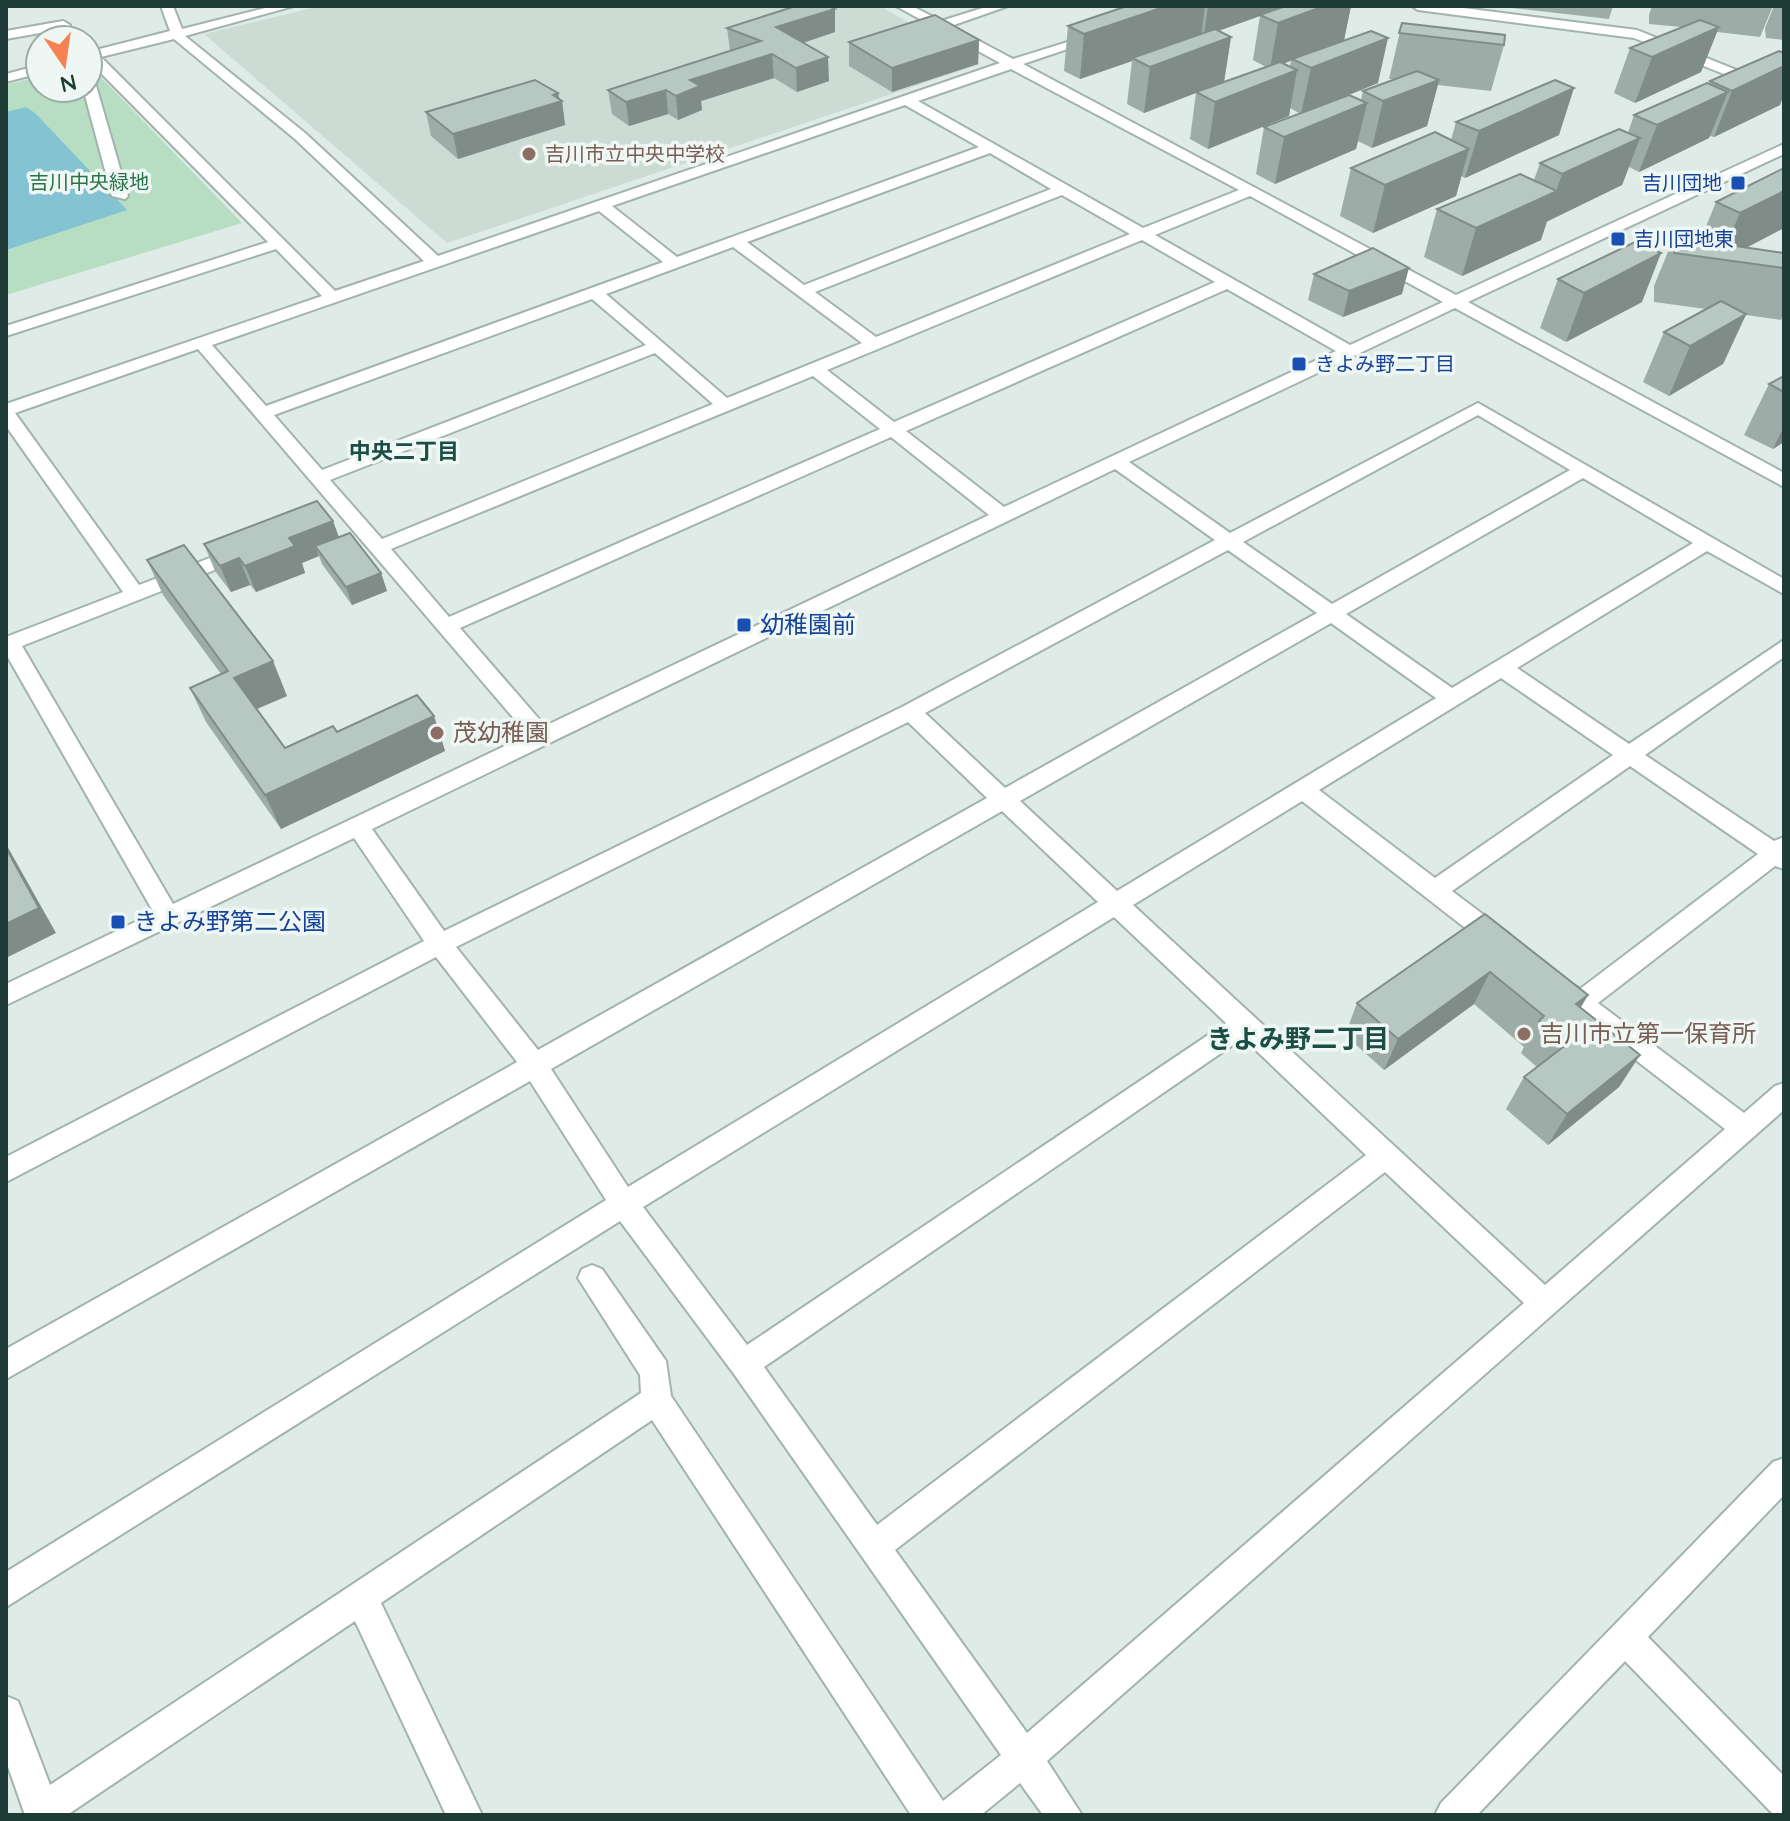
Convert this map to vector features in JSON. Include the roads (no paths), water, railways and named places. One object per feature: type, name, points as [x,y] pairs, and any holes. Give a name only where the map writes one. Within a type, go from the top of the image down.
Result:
[{"type":"street","points":[[167,6],[177,33],[300,136],[436,263]]},
{"type":"street","points":[[104,52],[284,6]]},
{"type":"street","points":[[902,6],[1781,475]]},
{"type":"street","points":[[939,26],[1002,6]]},
{"type":"street","points":[[1418,6],[1637,34],[1784,94]]},
{"type":"street","points":[[135,594],[6,412],[1108,30]]},
{"type":"street","points":[[104,68],[333,298]]},
{"type":"street","points":[[906,100],[1348,351]]},
{"type":"street","points":[[94,104],[120,196]]},
{"type":"street","points":[[263,413],[991,148]]},
{"type":"street","points":[[6,995],[1348,351],[1763,164],[1784,148]]},
{"type":"street","points":[[803,291],[1064,189]]},
{"type":"street","points":[[379,547],[1251,190]]},
{"type":"street","points":[[602,206],[675,263]]},
{"type":"street","points":[[735,241],[874,344]]},
{"type":"street","points":[[6,331],[280,243]]},
{"type":"street","points":[[446,626],[1229,282]]},
{"type":"street","points":[[595,293],[725,405]]},
{"type":"street","points":[[202,343],[320,477],[339,514],[379,547],[542,737]]},
{"type":"street","points":[[320,477],[659,346]]},
{"type":"street","points":[[815,369],[1003,516]]},
{"type":"street","points":[[6,1170],[440,944],[910,712],[1478,408],[1784,588]]},
{"type":"street","points":[[1116,461],[1451,698]]},
{"type":"street","points":[[6,1365],[1584,470]]},
{"type":"street","points":[[6,1591],[624,1204],[1706,543]]},
{"type":"street","points":[[168,916],[8,644],[261,544]]},
{"type":"street","points":[[1435,891],[1784,647]]},
{"type":"street","points":[[1501,668],[1781,853],[1580,1003]]},
{"type":"street","points":[[910,712],[1545,1304]]},
{"type":"street","points":[[1302,789],[1520,956]]},
{"type":"street","points":[[357,825],[440,944],[533,1064],[624,1204],[744,1364],[1064,1815]]},
{"type":"street","points":[[1544,975],[1743,1128]]},
{"type":"street","points":[[744,1364],[1244,1024]]},
{"type":"street","points":[[953,1815],[1024,1758],[1784,1094]]},
{"type":"street","points":[[875,1546],[1385,1156]]},
{"type":"street","points":[[592,1278],[655,1371],[656,1400],[932,1815]]},
{"type":"street","points":[[6,1713],[42,1813],[656,1400]]},
{"type":"street","points":[[1453,1815],[1625,1638],[1778,1490]]},
{"type":"street","points":[[361,1598],[464,1815]]},
{"type":"street","points":[[1625,1638],[1784,1801]]},
{"type":"water","points":[[26,107],[127,210],[6,250],[6,112]]},
{"type":"place","name":"吉川市立中央中学校","points":[[529,154]]},
{"type":"place","name":"吉川団地","points":[[1738,183]]},
{"type":"place","name":"吉川団地東","points":[[1618,239]]},
{"type":"place","name":"きよみ野二丁目","points":[[1299,364]]},
{"type":"place","name":"幼稚園前","points":[[744,625]]},
{"type":"place","name":"茂幼稚園","points":[[437,733]]},
{"type":"place","name":"きよみ野第二公園","points":[[118,922]]},
{"type":"place","name":"吉川市立第一保育所","points":[[1524,1034]]},
{"type":"district","name":"中央二丁目","points":[[404,451]]},
{"type":"district","name":"きよみ野二丁目","points":[[1298,1039]]},
{"type":"park label","name":"吉川中央緑地","points":[[89,182]]}]
